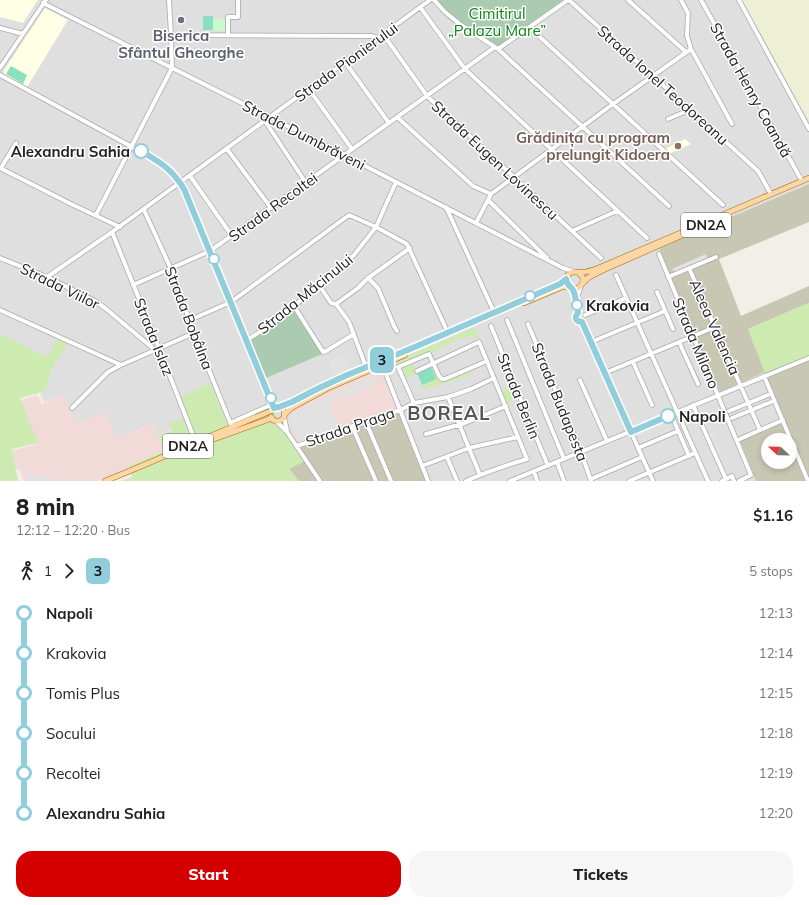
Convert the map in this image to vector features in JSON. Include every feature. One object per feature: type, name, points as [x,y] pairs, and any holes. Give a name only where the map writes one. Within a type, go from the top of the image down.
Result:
[{"type":"main road","name":"DN2A","points":[[105,481],[147,464],[231,425],[292,402],[366,367],[560,284],[571,272],[587,272],[608,264],[809,178]]},
{"type":"main road","name":"DN2A","points":[[284,416],[291,408],[328,388],[547,293],[562,287],[577,288],[589,277],[603,270],[809,181]]},
{"type":"main road","points":[[577,272],[582,278],[582,285]]},
{"type":"main road","points":[[566,278],[566,283],[571,288]]},
{"type":"main road","points":[[274,408],[282,408],[284,416],[282,420],[279,421],[274,420],[271,416],[274,408]]},
{"type":"main road","name":"DN2A","points":[[113,481],[196,445],[274,420]]},
{"type":"street","points":[[96,215],[172,68],[172,35],[169,0]]},
{"type":"street","points":[[228,35],[228,17],[238,17],[238,0]]},
{"type":"street","name":"Strada Pionierului","points":[[47,277],[144,210],[308,88],[430,0]]},
{"type":"street","points":[[434,0],[445,12],[461,25],[497,48],[669,206]]},
{"type":"street","name":"Strada Recoltei","points":[[133,285],[210,252],[389,122],[568,0]]},
{"type":"street","name":"Strada Ionel Teodoreanu","points":[[568,0],[758,171],[771,194]]},
{"type":"street","points":[[628,0],[686,52]]},
{"type":"street","points":[[681,0],[688,13],[687,36],[691,49],[732,124]]},
{"type":"street","name":"Strada Henry Coandă","points":[[701,0],[802,181]]},
{"type":"street","points":[[738,0],[809,129]]},
{"type":"street","points":[[0,68],[43,1]]},
{"type":"street","name":"Strada Dumbrăveni","points":[[43,1],[563,268],[577,272]]},
{"type":"street","points":[[420,7],[465,69],[646,238]]},
{"type":"street","points":[[530,27],[723,205]]},
{"type":"street","points":[[0,28],[23,34]]},
{"type":"street","name":"Strada Eugen Lovinescu","points":[[383,34],[427,96],[601,258]]},
{"type":"street","points":[[172,35],[372,36],[377,38]]},
{"type":"street","points":[[476,222],[491,194],[613,104],[691,49]]},
{"type":"street","points":[[345,62],[389,122]]},
{"type":"street","points":[[0,75],[156,160],[168,168],[180,182],[274,408]]},
{"type":"street","points":[[308,88],[352,149]]},
{"type":"street","points":[[668,119],[689,110]]},
{"type":"street","points":[[397,117],[473,186],[491,194]]},
{"type":"street","points":[[264,121],[306,183]]},
{"type":"street","points":[[16,143],[0,168],[120,227]]},
{"type":"street","points":[[227,149],[271,208]]},
{"type":"street","points":[[190,176],[232,236]]},
{"type":"street","name":"Strada Măcinului","points":[[247,340],[272,324],[354,255],[376,227],[396,182]]},
{"type":"street","points":[[488,200],[550,261]]},
{"type":"street","points":[[446,207],[494,312]]},
{"type":"street","name":"Strada Bobâlna","points":[[144,210],[170,269],[231,425]]},
{"type":"street","points":[[572,231],[617,211]]},
{"type":"street","points":[[190,320],[231,302],[349,215],[408,244],[448,333]]},
{"type":"street","name":"Strada Islaz","points":[[112,232],[157,349],[196,442]]},
{"type":"street","points":[[336,304],[358,288],[368,278],[410,248]]},
{"type":"street","name":"Strada Milano","points":[[658,254],[751,475],[739,481]]},
{"type":"street","points":[[668,277],[716,257]]},
{"type":"street","name":"Strada Viilor","points":[[0,258],[47,277],[96,301],[157,349]]},
{"type":"street","points":[[563,268],[566,278]]},
{"type":"street","name":"Aleea Valencia","points":[[689,268],[760,430]]},
{"type":"street","points":[[616,275],[708,481]]},
{"type":"street","points":[[368,278],[378,288],[397,331]]},
{"type":"street","points":[[319,285],[331,302],[336,304],[349,322],[366,367]]},
{"type":"street","points":[[576,300],[582,285]]},
{"type":"street","points":[[571,288],[576,300],[578,313],[576,317],[577,320],[582,322],[653,481]]},
{"type":"street","points":[[656,292],[673,329]]},
{"type":"street","points":[[578,313],[585,315],[626,298]]},
{"type":"street","points":[[294,306],[323,352],[354,334]]},
{"type":"street","points":[[0,310],[121,364]]},
{"type":"street","points":[[591,342],[665,310]]},
{"type":"street","points":[[582,322],[585,319],[585,315]]},
{"type":"street","name":"Strada Berlin","points":[[507,320],[564,459]]},
{"type":"street","name":"Strada Budapesta","points":[[528,324],[581,452],[591,480]]},
{"type":"street","name":"Strada Berlin","points":[[491,326],[548,466]]},
{"type":"street","points":[[605,373],[715,327]]},
{"type":"street","points":[[72,408],[108,372],[121,364],[194,333]]},
{"type":"street","points":[[417,371],[479,342],[527,459],[509,464],[466,481]]},
{"type":"street","points":[[679,342],[698,384]]},
{"type":"street","points":[[414,403],[398,367],[429,354],[439,376],[442,379],[448,378],[487,361]]},
{"type":"street","points":[[510,481],[809,358]]},
{"type":"street","points":[[633,362],[652,405]]},
{"type":"street","points":[[382,364],[428,481]]},
{"type":"street","points":[[764,376],[808,481]]},
{"type":"street","name":"Strada Praga","points":[[297,446],[400,410],[414,403],[448,397],[471,389],[494,378]]},
{"type":"street","points":[[580,380],[607,441]]},
{"type":"street","points":[[729,411],[768,395]]},
{"type":"street","points":[[448,397],[480,475]]},
{"type":"street","points":[[732,418],[771,402]]},
{"type":"street","points":[[693,405],[724,480],[732,476],[734,481]]},
{"type":"street","points":[[426,434],[460,425],[506,406]]},
{"type":"street","points":[[671,414],[689,456]]},
{"type":"street","points":[[284,416],[287,432]]},
{"type":"street","points":[[274,420],[287,432],[320,481]]},
{"type":"street","points":[[740,439],[783,420]]},
{"type":"street","points":[[366,422],[391,481]]},
{"type":"street","points":[[352,426],[376,481]]},
{"type":"street","points":[[638,448],[678,431]]},
{"type":"street","points":[[422,466],[469,448],[518,437]]},
{"type":"street","points":[[629,481],[695,453]]},
{"type":"street","points":[[446,457],[457,481]]},
{"type":"street","points":[[591,480],[642,457]]},
{"type":"street","points":[[557,462],[564,481]]},
{"type":"street","points":[[804,470],[809,467]]},
{"type":"street","points":[[534,471],[537,481]]},
{"type":"street","points":[[522,476],[524,481]]},
{"type":"shaded area","points":[[0,0],[742,0],[809,121],[809,184],[659,249],[720,392],[809,359],[809,481],[426,481],[296,448],[271,407],[228,426],[187,416],[170,423],[172,430],[158,436],[152,424],[117,438],[76,424],[64,394],[44,402],[40,392],[45,391],[52,369],[67,343],[48,358],[0,334]]},
{"type":"shaded area","points":[[0,0],[38,0],[23,23],[0,17]]},
{"type":"shaded area","points":[[742,0],[809,0],[809,121]]},
{"type":"shaded area","points":[[45,8],[68,20],[27,87],[5,75],[4,70]]},
{"type":"shaded area","name":"Grădinița cu program prelungit Kidoera","points":[[685,139],[691,144],[671,153],[665,149]]},
{"type":"shaded area","points":[[809,184],[809,222],[719,259],[741,316],[809,286],[809,303],[748,329],[765,372],[720,392],[659,249]]},
{"type":"shaded area","points":[[706,254],[707,258],[674,272],[672,269]]},
{"type":"shaded area","points":[[345,355],[350,369],[334,376],[329,362]]},
{"type":"shaded area","points":[[809,359],[809,481],[756,481],[740,440],[785,421],[766,375]]},
{"type":"shaded area","points":[[382,366],[399,411],[301,446],[287,414]]},
{"type":"shaded area","points":[[376,375],[379,380],[373,383],[374,386],[345,398],[343,396],[328,403],[338,427],[300,442],[288,416]]},
{"type":"shaded area","points":[[64,394],[76,423],[105,412],[117,438],[152,424],[165,450],[129,466],[130,469],[97,481],[24,481],[19,469],[16,470],[12,451],[37,444],[19,401],[37,395],[42,404]]},
{"type":"shaded area","points":[[399,411],[426,481],[299,481],[289,469],[305,460],[296,448]]},
{"type":"shaded area","points":[[712,432],[721,453],[716,455],[707,434]]},
{"type":"shaded area","points":[[32,470],[36,479],[48,475],[50,481],[30,481],[26,473]]},
{"type":"green space","name":"Cimitirul „Palazu Mare”","points":[[436,0],[563,0],[498,47],[457,20]]},
{"type":"green space","points":[[203,16],[213,16],[213,30],[203,30]]},
{"type":"green space","points":[[213,19],[225,19],[225,31],[213,30]]},
{"type":"green space","points":[[11,66],[27,75],[23,84],[6,74]]},
{"type":"green space","points":[[809,303],[809,359],[766,375],[748,329]]},
{"type":"green space","points":[[293,310],[322,354],[266,378],[250,341]]},
{"type":"green space","points":[[475,327],[479,338],[476,339],[472,335],[457,340],[433,352],[431,351],[397,365],[396,364],[387,370],[386,365]]},
{"type":"green space","points":[[0,334],[48,357],[57,339],[68,343],[52,369],[45,391],[20,398],[38,443],[12,449],[18,481],[0,481]]},
{"type":"green space","points":[[412,362],[416,372],[433,365],[437,379],[459,377],[473,371],[474,373],[460,379],[424,389],[422,385],[436,379],[424,370],[406,378],[402,367]]},
{"type":"green space","points":[[431,367],[436,379],[422,385],[417,373]]},
{"type":"green space","points":[[210,383],[228,426],[271,407],[305,461],[289,469],[299,481],[121,481],[132,477],[129,466],[165,450],[158,436],[172,431],[169,423],[187,416],[180,397]]},
{"type":"green space","points":[[512,387],[517,399],[506,403],[501,392]]},
{"type":"bus line","name":"3","points":[[141,151],[168,168],[184,189],[274,408],[292,402],[345,376],[560,284],[566,279],[566,283],[572,288],[576,300],[578,313],[576,319],[579,322],[582,322],[631,432],[668,416]]},
{"type":"place","name":"Biserica Sfântul Gheorghe","points":[[181,20]]},
{"type":"place","name":"Grădinița cu program prelungit Kidoera","points":[[678,146]]},
{"type":"place","name":"Alexandru Sahia","points":[[141,151]]},
{"type":"place","name":"Krakovia","points":[[577,305]]},
{"type":"place","name":"Napoli","points":[[668,416]]},
{"type":"district","name":"BOREAL","points":[[449,413]]}]
